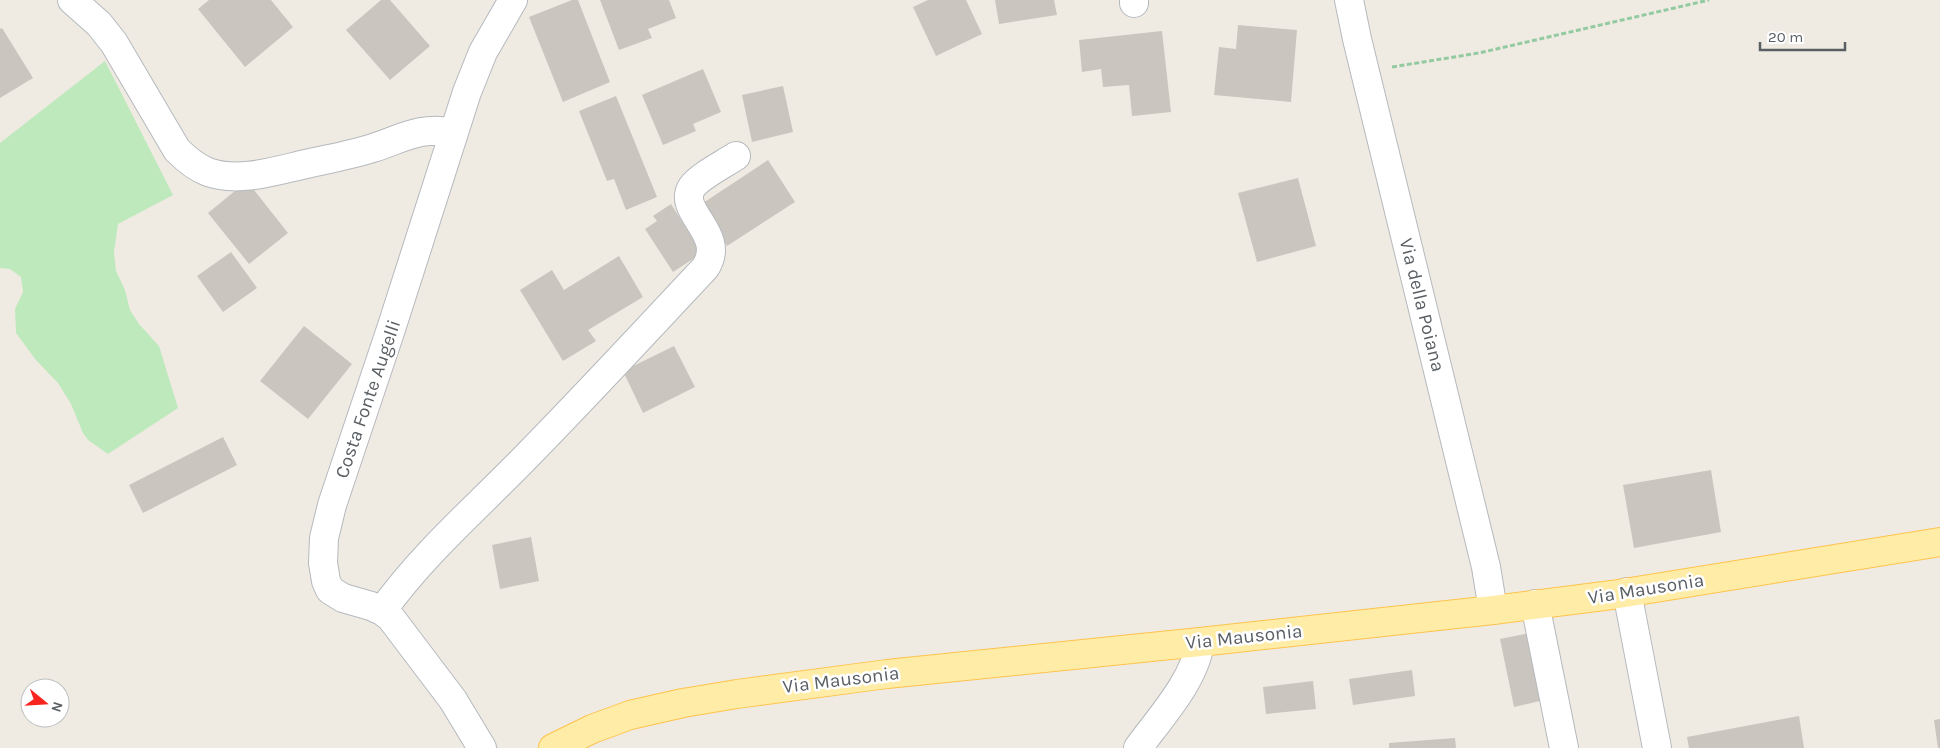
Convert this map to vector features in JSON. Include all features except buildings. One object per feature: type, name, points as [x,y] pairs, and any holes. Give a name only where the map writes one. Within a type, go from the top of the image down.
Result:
[{"type":"main road","name":"Via Mausonia","points":[[553,748],[592,729],[630,715],[683,702],[728,695],[887,674],[1493,610],[1627,592],[1940,542]]},
{"type":"street","points":[[72,0],[99,24],[114,43],[177,150],[187,160],[209,172],[237,176],[262,174],[354,154],[428,130],[454,133]]},
{"type":"street","name":"Costa Fonte Augelli","points":[[482,748],[453,700],[391,618],[382,611],[343,598],[330,590],[323,563],[324,538],[332,505],[467,92],[483,52],[513,0]]},
{"type":"street","name":"Via della Poiana","points":[[1349,0],[1364,71],[1484,557],[1493,610]]},
{"type":"street","points":[[382,611],[398,589],[444,537],[522,461],[705,268],[712,256],[711,242],[690,205],[689,194],[696,182],[736,156]]},
{"type":"street","points":[[1627,592],[1657,748]]},
{"type":"street","points":[[1535,604],[1564,748]]},
{"type":"street","points":[[1138,748],[1187,680],[1199,653],[1200,642]]},
{"type":"path","points":[[1364,71],[1479,53],[1709,0]]},
{"type":"green space","points":[[105,61],[173,195],[118,224],[114,252],[116,271],[125,290],[130,310],[139,324],[159,346],[178,408],[108,454],[88,440],[83,433],[71,404],[58,383],[36,360],[16,333],[15,309],[23,292],[21,277],[10,269],[0,268],[0,143]]}]
